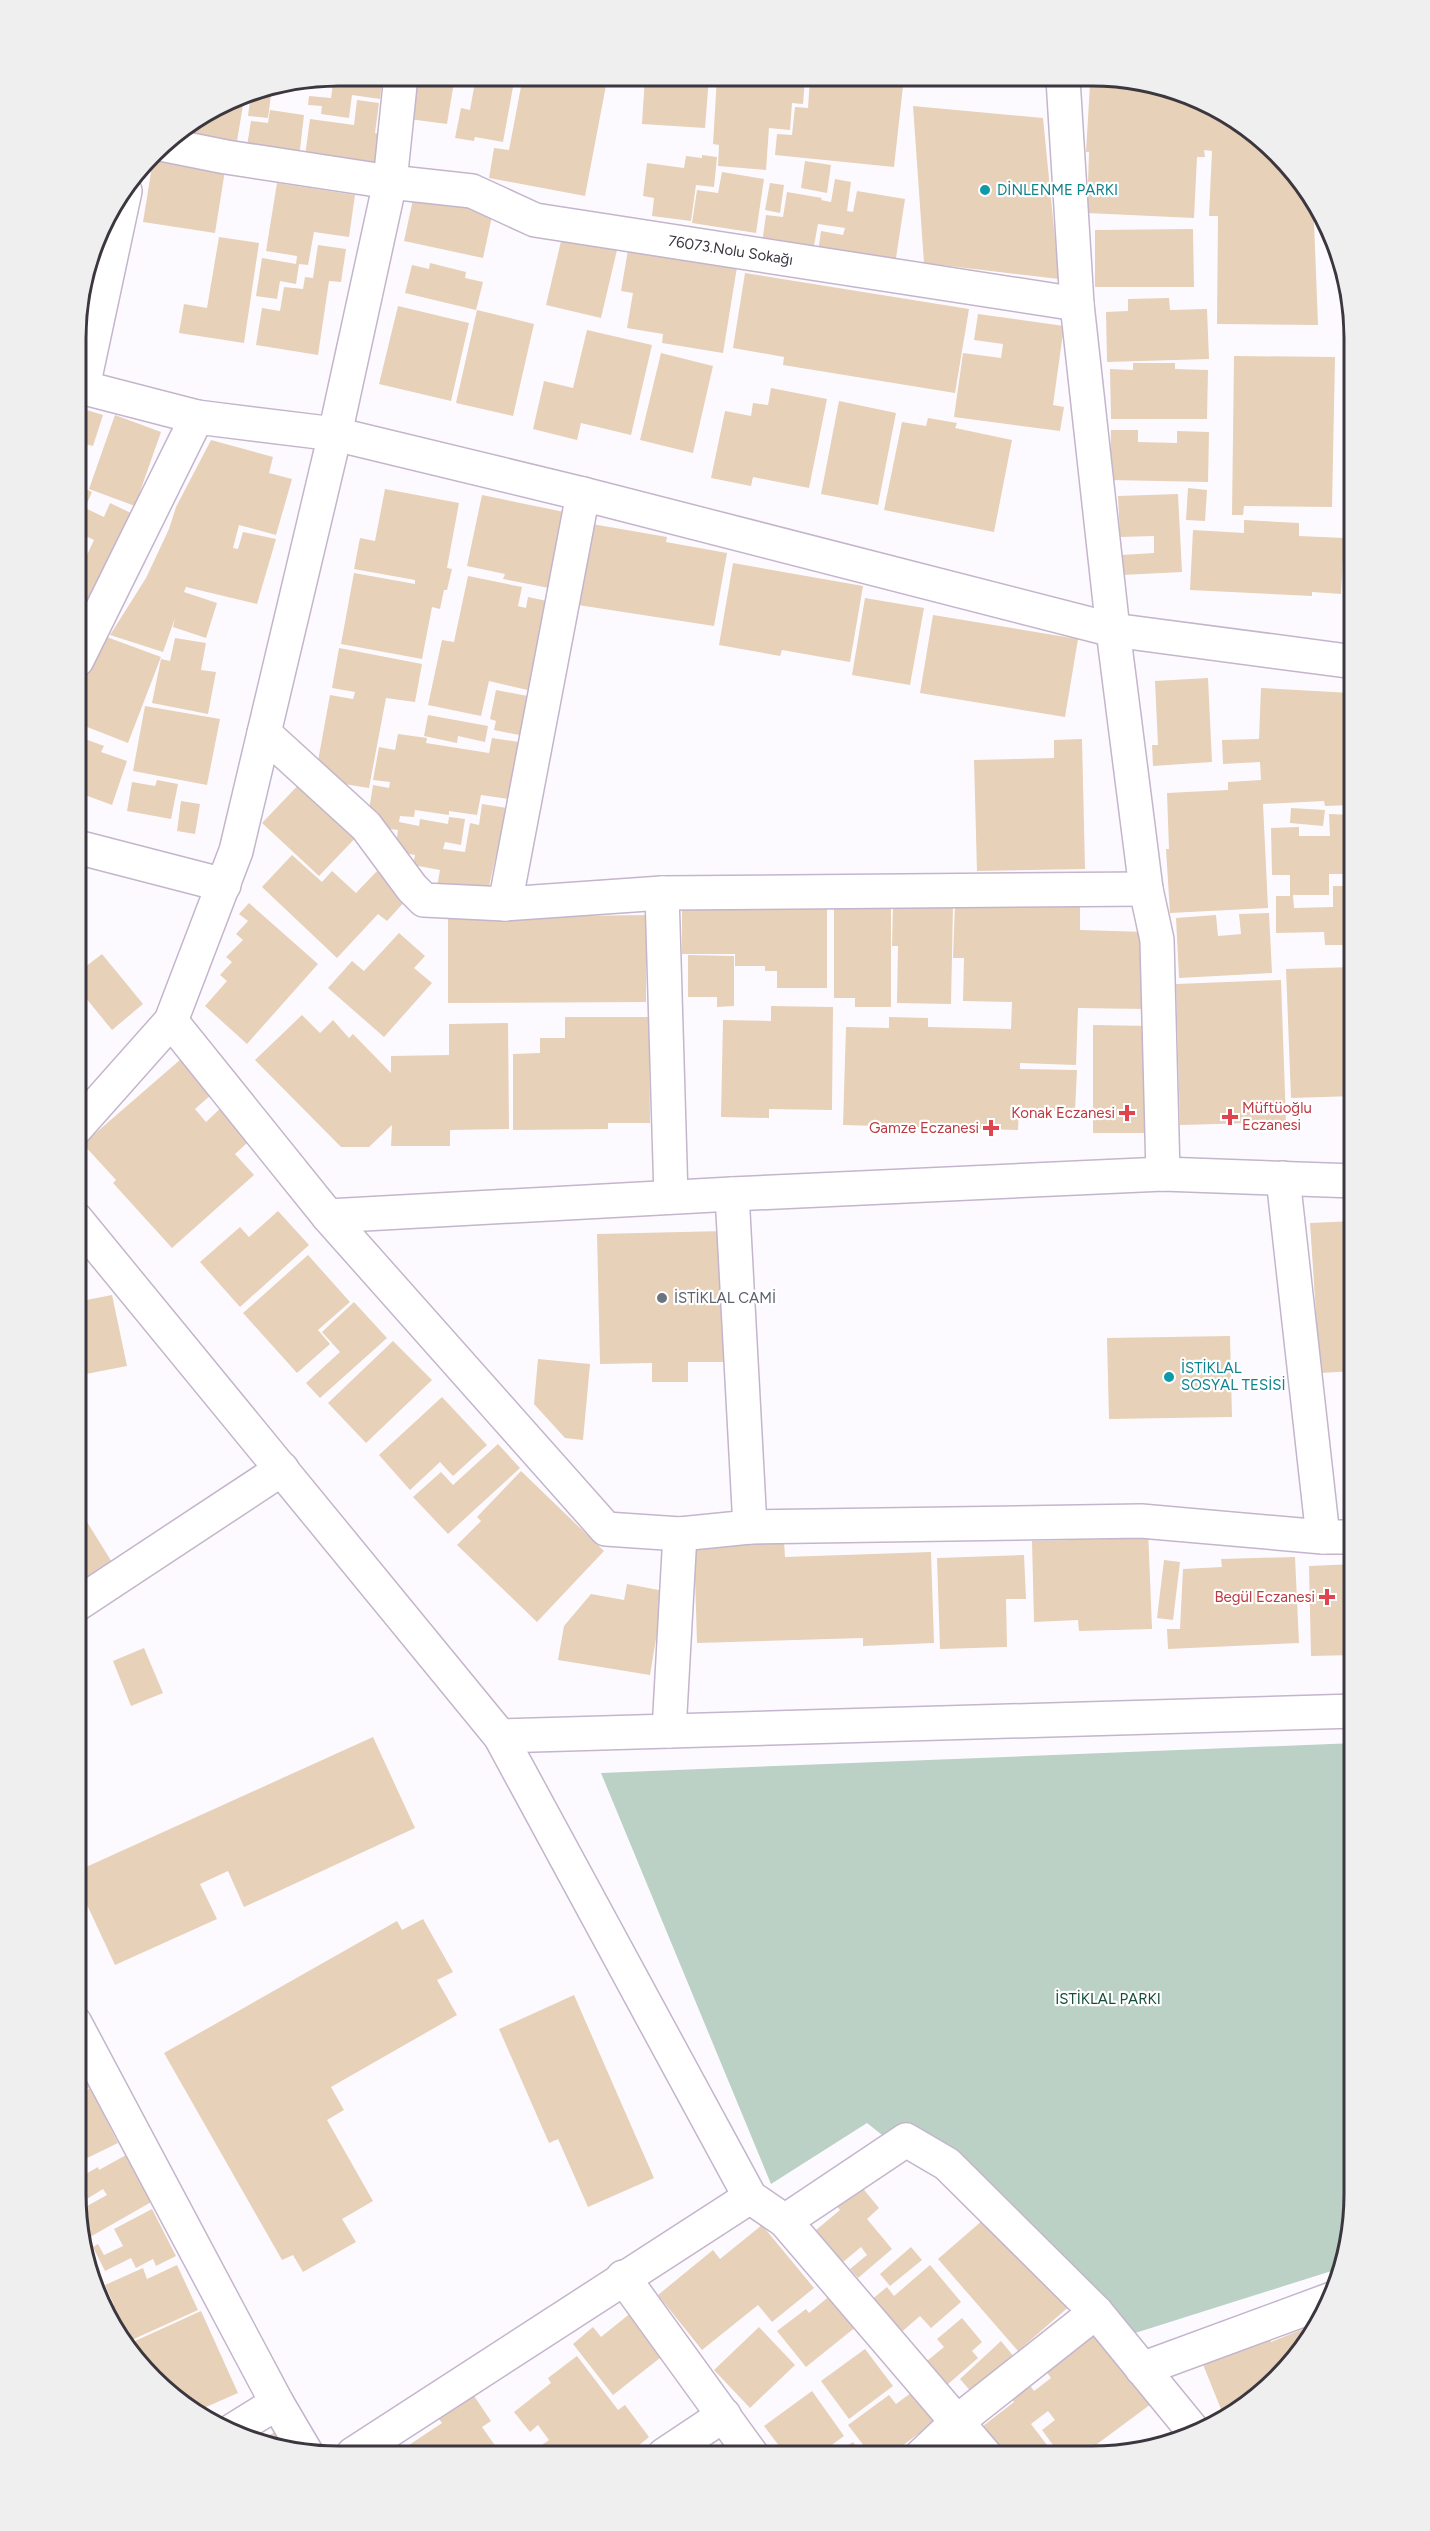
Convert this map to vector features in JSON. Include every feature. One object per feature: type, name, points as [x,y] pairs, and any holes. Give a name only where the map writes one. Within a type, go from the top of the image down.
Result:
[{"type":"street","points":[[86,1117],[171,1021],[236,851],[335,434],[390,182],[400,86]]},
{"type":"street","points":[[1063,86],[1077,304],[1113,630],[1146,890],[1157,940],[1163,1174]]},
{"type":"street","name":"76073.Nolu Sokağı","points":[[173,146],[226,157],[390,182],[472,191],[535,220],[1077,304]]},
{"type":"street","points":[[86,361],[121,208]]},
{"type":"street","points":[[86,389],[197,417],[335,434],[583,494],[1113,630],[1344,661]]},
{"type":"street","points":[[86,642],[197,417]]},
{"type":"street","points":[[505,904],[583,494]]},
{"type":"street","points":[[264,733],[366,826],[412,888],[424,900],[505,904],[662,893],[1146,890]]},
{"type":"street","points":[[86,854],[224,885]]},
{"type":"street","points":[[662,893],[671,1197]]},
{"type":"street","points":[[171,1021],[328,1216],[606,1529],[681,1534],[750,1527],[1141,1521],[1339,1537],[1283,1178]]},
{"type":"street","points":[[328,1216],[1163,1174],[1344,1181]]},
{"type":"street","points":[[732,1194],[750,1527]]},
{"type":"street","points":[[86,1231],[500,1736],[750,2197],[785,2221],[978,2446]]},
{"type":"street","points":[[86,1598],[282,1469]]},
{"type":"street","points":[[669,1731],[681,1534]]},
{"type":"street","points":[[500,1736],[1344,1711]]},
{"type":"street","points":[[86,2044],[300,2443]]},
{"type":"street","points":[[785,2221],[906,2139],[947,2164],[1096,2312],[1189,2426]]},
{"type":"street","points":[[365,2446],[623,2277],[750,2197]]},
{"type":"street","points":[[623,2277],[746,2446]]},
{"type":"street","points":[[1142,2369],[1320,2304]]},
{"type":"street","points":[[932,2446],[958,2421],[1096,2312]]},
{"type":"street","points":[[240,2426],[277,2403]]},
{"type":"street","points":[[678,2446],[724,2415]]},
{"type":"green space","name":"İSTİKLAL PARKI","points":[[1344,1743],[1344,2210],[1340,2243],[1332,2271],[1132,2334],[867,2123],[771,2184],[601,1773]]},
{"type":"building","points":[[333,86],[382,86],[380,99],[352,95],[349,118],[321,114],[322,106],[308,105],[309,96],[331,98]]},
{"type":"building","points":[[414,86],[453,86],[447,124],[409,119]]},
{"type":"building","points":[[474,86],[513,86],[503,142],[475,137],[474,141],[455,138],[461,108],[470,110]]},
{"type":"building","points":[[521,86],[606,86],[585,196],[489,178],[494,148],[509,150]]},
{"type":"building","points":[[644,86],[708,86],[705,128],[642,124]]},
{"type":"building","points":[[716,86],[804,86],[803,104],[792,103],[790,130],[769,128],[766,170],[718,166],[719,145],[713,144]]},
{"type":"building","points":[[809,86],[903,86],[894,167],[775,155],[777,134],[792,135],[795,107],[808,108]]},
{"type":"building","points":[[1090,86],[1109,86],[1158,94],[1204,111],[1233,128],[1259,148],[1282,171],[1314,216],[1318,325],[1217,324],[1218,216],[1209,216],[1212,151],[1204,150],[1205,157],[1197,157],[1194,218],[1087,213],[1089,152],[1086,152]]},
{"type":"building","points":[[271,95],[268,118],[248,116],[250,101]]},
{"type":"building","points":[[357,100],[379,103],[375,133],[381,134],[377,166],[305,156],[310,119],[354,125]]},
{"type":"building","points":[[243,104],[237,141],[189,134],[211,119]]},
{"type":"building","name":"DİNLENME PARKI","points":[[913,106],[1043,118],[1059,279],[924,263]]},
{"type":"building","points":[[270,110],[304,115],[299,158],[246,152],[251,121],[268,123]]},
{"type":"building","points":[[164,155],[227,158],[215,233],[143,222],[152,167]]},
{"type":"building","points":[[702,155],[717,157],[714,187],[696,185],[691,221],[652,216],[654,198],[643,196],[647,163],[684,168],[686,156],[702,158]]},
{"type":"building","points":[[805,161],[831,165],[827,193],[801,188]]},
{"type":"building","points":[[722,172],[764,179],[756,233],[692,223],[697,190],[718,193]]},
{"type":"building","points":[[835,179],[851,182],[847,211],[853,212],[857,191],[905,199],[894,271],[817,259],[821,231],[843,235],[845,228],[818,224],[813,251],[762,243],[766,215],[783,217],[787,192],[822,198],[821,200],[831,202]]},
{"type":"building","points":[[277,183],[355,195],[349,237],[314,232],[308,265],[299,264],[296,284],[280,281],[277,299],[256,296],[262,258],[296,264],[297,256],[266,251]]},
{"type":"building","points":[[770,183],[784,185],[780,213],[765,210]]},
{"type":"building","points":[[415,190],[494,207],[483,258],[404,241]]},
{"type":"building","points":[[1193,229],[1194,287],[1095,287],[1095,230]]},
{"type":"building","points":[[219,237],[259,243],[244,343],[179,333],[184,304],[207,308]]},
{"type":"building","points":[[562,237],[617,250],[601,318],[546,305]]},
{"type":"building","points":[[318,245],[346,249],[341,282],[329,281],[318,355],[256,345],[262,308],[280,311],[284,287],[303,289],[305,277],[313,278]]},
{"type":"building","points":[[628,250],[737,267],[723,353],[662,343],[663,334],[627,328],[633,293],[621,291]]},
{"type":"building","points":[[430,263],[466,272],[465,278],[483,282],[476,310],[405,293],[412,265],[429,269]]},
{"type":"building","points":[[745,273],[969,309],[955,393],[783,365],[784,357],[733,348]]},
{"type":"building","points":[[1169,298],[1170,310],[1207,309],[1209,359],[1107,362],[1106,312],[1128,311],[1128,299]]},
{"type":"building","points":[[398,306],[469,323],[451,401],[379,384]]},
{"type":"building","points":[[477,310],[534,324],[513,416],[456,403]]},
{"type":"building","points":[[978,314],[1064,326],[1053,405],[1064,407],[1060,431],[954,417],[963,353],[1001,358],[1003,344],[974,340]]},
{"type":"building","points":[[587,330],[652,345],[631,435],[581,423],[577,440],[533,429],[544,381],[573,388]]},
{"type":"building","points":[[661,353],[713,366],[693,453],[640,440]]},
{"type":"building","points":[[1234,356],[1335,357],[1332,507],[1244,506],[1243,515],[1232,515]]},
{"type":"building","points":[[1133,363],[1175,363],[1175,369],[1208,370],[1207,419],[1111,419],[1110,369],[1133,370]]},
{"type":"building","points":[[771,388],[827,399],[809,488],[753,477],[751,486],[711,478],[725,411],[751,416],[753,403],[768,405]]},
{"type":"building","points":[[839,401],[896,413],[878,505],[821,494]]},
{"type":"building","points":[[86,410],[103,415],[93,446],[86,444]]},
{"type":"building","points":[[115,415],[161,432],[135,506],[89,489]]},
{"type":"building","points":[[928,418],[957,423],[955,428],[1012,440],[994,532],[884,510],[902,422],[926,426]]},
{"type":"building","points":[[1111,430],[1138,430],[1138,442],[1177,443],[1177,431],[1209,432],[1208,482],[1110,480]]},
{"type":"building","points":[[211,440],[273,457],[269,473],[292,479],[276,535],[239,525],[233,548],[238,549],[243,532],[276,539],[257,604],[186,587],[184,592],[217,603],[206,638],[173,627],[175,618],[163,652],[110,635],[146,578],[169,529],[176,507]]},
{"type":"building","points":[[1188,488],[1207,490],[1205,521],[1186,520]]},
{"type":"building","points":[[86,489],[92,492],[86,506]]},
{"type":"building","points":[[385,489],[459,503],[447,568],[452,569],[440,609],[432,607],[422,659],[341,644],[354,573],[415,584],[415,580],[354,569],[360,538],[375,541]]},
{"type":"building","points":[[1178,494],[1182,572],[1122,575],[1121,555],[1154,553],[1154,536],[1120,537],[1118,496]]},
{"type":"building","points":[[482,495],[569,513],[554,589],[503,579],[505,574],[467,566]]},
{"type":"building","points":[[110,503],[133,514],[90,603],[86,601],[86,557],[94,540],[86,536],[86,508],[104,517]]},
{"type":"building","points":[[1244,520],[1299,523],[1299,536],[1344,538],[1341,594],[1312,592],[1312,596],[1190,590],[1193,530],[1244,533]]},
{"type":"building","points":[[592,524],[667,537],[666,542],[727,553],[714,626],[578,605]]},
{"type":"building","points":[[733,563],[863,586],[850,662],[782,650],[780,656],[719,645]]},
{"type":"building","points":[[468,576],[522,587],[518,606],[526,608],[528,597],[552,602],[532,691],[489,681],[481,716],[428,705],[442,640],[454,642]]},
{"type":"building","points":[[865,598],[924,608],[910,685],[852,675]]},
{"type":"building","points":[[933,615],[1078,639],[1065,717],[920,693]]},
{"type":"building","points":[[104,636],[161,657],[128,743],[86,727],[86,662],[93,665]]},
{"type":"building","points":[[175,638],[206,643],[201,670],[216,672],[208,714],[152,703],[161,659],[170,661]]},
{"type":"building","points":[[339,648],[422,664],[415,702],[386,698],[369,788],[344,784],[318,761],[330,695],[353,699],[355,692],[332,688]]},
{"type":"building","points":[[1208,678],[1212,762],[1153,766],[1152,745],[1158,745],[1155,681]]},
{"type":"building","points":[[1261,688],[1344,693],[1344,805],[1325,806],[1324,801],[1263,804],[1268,908],[1170,913],[1166,849],[1169,849],[1167,793],[1228,790],[1228,782],[1261,780],[1260,762],[1223,764],[1222,740],[1259,739]]},
{"type":"building","points":[[496,690],[533,697],[524,736],[494,730],[496,721],[490,719]]},
{"type":"building","points":[[145,706],[220,719],[207,785],[133,771]]},
{"type":"building","points":[[428,715],[488,726],[485,742],[458,736],[457,743],[424,736]]},
{"type":"building","points":[[398,734],[427,738],[426,743],[489,753],[492,738],[519,742],[509,799],[481,795],[477,815],[449,811],[449,815],[415,810],[414,817],[400,816],[399,822],[419,826],[420,819],[448,824],[449,817],[465,819],[461,845],[445,842],[443,849],[465,852],[470,823],[479,825],[482,804],[507,808],[487,895],[437,887],[440,870],[413,865],[415,855],[395,851],[398,830],[375,827],[378,812],[369,810],[373,785],[389,788],[390,782],[373,780],[379,747],[395,750]]},
{"type":"building","points":[[86,739],[104,746],[101,752],[127,761],[112,805],[86,795]]},
{"type":"building","points":[[1082,739],[1085,869],[977,871],[974,760],[1054,758],[1054,740]]},
{"type":"building","points":[[306,777],[363,830],[319,876],[262,823]]},
{"type":"building","points":[[157,780],[178,784],[171,819],[127,811],[132,782],[155,786]]},
{"type":"building","points":[[181,801],[200,804],[195,834],[177,831]]},
{"type":"building","points":[[1291,808],[1325,810],[1323,826],[1290,823]]},
{"type":"building","points":[[1329,814],[1344,815],[1344,874],[1329,874],[1329,895],[1293,895],[1294,908],[1333,907],[1333,886],[1344,886],[1344,945],[1325,945],[1324,932],[1276,933],[1276,896],[1290,896],[1290,875],[1272,875],[1271,828],[1299,827],[1299,836],[1330,836]]},
{"type":"building","points":[[292,855],[322,882],[332,871],[356,893],[377,871],[407,899],[387,921],[378,914],[337,958],[262,887]]},
{"type":"building","points":[[827,897],[827,988],[777,988],[777,971],[765,971],[765,966],[735,966],[735,954],[682,954],[682,904]]},
{"type":"building","points":[[249,903],[318,964],[247,1044],[205,1006],[227,981],[220,975],[232,962],[226,957],[243,940],[236,934],[248,921],[239,914]]},
{"type":"building","points":[[955,903],[1080,907],[1080,930],[1146,932],[1144,1009],[1078,1008],[1076,1065],[1020,1063],[1020,1069],[1077,1070],[1075,1111],[1019,1110],[1018,1130],[843,1125],[846,1027],[889,1028],[889,1017],[928,1018],[928,1027],[1011,1029],[1012,1002],[963,1001],[964,958],[953,958]]},
{"type":"building","points":[[891,904],[891,1007],[855,1007],[855,998],[834,998],[834,905]]},
{"type":"building","points":[[893,904],[953,906],[951,1004],[897,1003],[898,946],[892,946]]},
{"type":"building","points":[[448,910],[573,910],[573,916],[646,915],[646,1002],[448,1003]]},
{"type":"building","points":[[1269,913],[1272,973],[1179,978],[1176,918],[1216,915],[1218,936],[1241,934],[1239,914]]},
{"type":"building","points":[[399,933],[425,956],[414,968],[432,983],[384,1037],[328,988],[352,961],[364,971]]},
{"type":"building","points":[[102,954],[143,1004],[112,1030],[86,998],[86,966]]},
{"type":"building","points":[[688,955],[734,956],[734,1006],[717,1007],[717,997],[688,997]]},
{"type":"building","points":[[1344,967],[1344,1096],[1291,1098],[1286,969]]},
{"type":"building","points":[[1281,980],[1286,1122],[1180,1125],[1176,984]]},
{"type":"building","points":[[771,1006],[833,1007],[832,1110],[769,1109],[769,1118],[721,1117],[723,1020],[771,1021]]},
{"type":"building","points":[[302,1015],[320,1033],[333,1020],[349,1038],[353,1034],[391,1073],[391,1056],[449,1055],[449,1024],[508,1023],[509,1129],[450,1130],[450,1146],[391,1146],[392,1125],[369,1147],[341,1147],[255,1060]]},
{"type":"building","points":[[565,1017],[649,1017],[650,1123],[608,1123],[608,1129],[513,1130],[513,1054],[540,1053],[540,1038],[565,1038]]},
{"type":"building","points":[[1093,1025],[1152,1026],[1152,1133],[1093,1133]]},
{"type":"building","points":[[181,1059],[212,1094],[195,1109],[206,1122],[228,1101],[257,1134],[235,1154],[254,1175],[172,1248],[113,1183],[116,1180],[86,1147],[86,1141]]},
{"type":"building","points":[[278,1211],[309,1245],[240,1307],[200,1262],[240,1227],[249,1237]]},
{"type":"building","points":[[1344,1221],[1344,1372],[1320,1373],[1310,1223]]},
{"type":"building","name":"İSTİKLAL CAMİ","points":[[724,1231],[727,1362],[688,1362],[688,1382],[652,1382],[652,1363],[600,1364],[597,1234]]},
{"type":"building","points":[[308,1255],[350,1302],[318,1330],[330,1344],[297,1373],[243,1313]]},
{"type":"building","points":[[112,1295],[127,1366],[86,1374],[86,1300]]},
{"type":"building","points":[[354,1302],[387,1338],[320,1398],[306,1383],[340,1352],[322,1332]]},
{"type":"building","name":"İSTİKLAL SOSYAL TESİSİ","points":[[1230,1336],[1232,1417],[1109,1419],[1107,1338]]},
{"type":"building","points":[[393,1341],[432,1380],[366,1443],[328,1403]]},
{"type":"building","points":[[538,1359],[590,1364],[583,1440],[565,1438],[534,1404]]},
{"type":"building","points":[[442,1397],[487,1445],[453,1476],[440,1462],[410,1490],[379,1455]]},
{"type":"building","points":[[498,1444],[520,1468],[448,1534],[413,1497],[441,1472],[453,1485]]},
{"type":"building","points":[[521,1471],[604,1551],[537,1622],[457,1545],[481,1521],[477,1517]]},
{"type":"building","points":[[86,1523],[115,1567],[86,1586]]},
{"type":"building","points":[[1148,1529],[1152,1629],[1079,1631],[1078,1620],[1034,1622],[1032,1541],[1113,1539],[1113,1530]]},
{"type":"building","points":[[784,1541],[785,1557],[931,1552],[934,1643],[863,1646],[863,1638],[697,1643],[694,1544]]},
{"type":"building","points":[[1024,1555],[1026,1599],[1006,1599],[1007,1647],[940,1649],[937,1558]]},
{"type":"building","points":[[1295,1557],[1299,1643],[1168,1649],[1167,1629],[1180,1629],[1183,1569],[1222,1567],[1221,1559]]},
{"type":"building","points":[[1164,1560],[1180,1562],[1173,1620],[1157,1618]]},
{"type":"building","points":[[1344,1564],[1344,1655],[1311,1656],[1309,1566]]},
{"type":"building","points":[[627,1584],[664,1591],[650,1675],[558,1660],[564,1626],[591,1594],[624,1600]]},
{"type":"building","points":[[144,1648],[163,1693],[131,1706],[113,1661]]},
{"type":"building","points":[[373,1737],[415,1828],[244,1907],[228,1871],[200,1884],[217,1919],[115,1965],[86,1903],[86,1867]]},
{"type":"building","points":[[423,1919],[453,1972],[437,1980],[457,2015],[331,2087],[344,2110],[327,2120],[373,2201],[342,2219],[356,2242],[303,2272],[293,2255],[282,2260],[164,2053],[397,1921],[402,1930]]},
{"type":"building","points":[[574,1995],[654,2178],[588,2207],[558,2139],[549,2143],[499,2029]]},
{"type":"building","points":[[90,2088],[118,2143],[86,2159],[86,2090]]},
{"type":"building","points":[[126,2155],[153,2201],[89,2237],[86,2207],[107,2195],[103,2189],[86,2199],[86,2174],[98,2167],[99,2170]]},
{"type":"building","points":[[856,2180],[879,2208],[867,2219],[892,2249],[858,2278],[850,2269],[867,2255],[861,2247],[843,2262],[816,2230],[840,2210],[832,2201]]},
{"type":"building","points":[[152,2209],[176,2256],[156,2266],[153,2259],[136,2268],[131,2258],[105,2271],[93,2247],[98,2244],[104,2255],[123,2246],[114,2229]]},
{"type":"building","points":[[991,2213],[1072,2304],[1018,2351],[938,2259]]},
{"type":"building","points":[[762,2225],[814,2288],[772,2322],[758,2305],[702,2350],[658,2295],[713,2250],[720,2259]]},
{"type":"building","points":[[911,2247],[922,2260],[890,2286],[880,2274]]},
{"type":"building","points":[[177,2265],[198,2310],[132,2340],[111,2306],[114,2305],[105,2285],[143,2268],[147,2279]]},
{"type":"building","points":[[930,2265],[961,2302],[931,2328],[920,2316],[898,2335],[870,2301],[887,2287],[894,2296]]},
{"type":"building","points":[[832,2294],[857,2326],[806,2367],[777,2331],[806,2309],[809,2313]]},
{"type":"building","points":[[201,2311],[238,2393],[204,2408],[159,2372],[135,2341]]},
{"type":"building","points":[[632,2312],[665,2354],[613,2395],[573,2344],[593,2327],[601,2337]]},
{"type":"building","points":[[962,2318],[982,2342],[972,2351],[978,2358],[947,2385],[927,2361],[944,2347],[937,2339]]},
{"type":"building","points":[[1091,2325],[1151,2404],[1095,2446],[1054,2446],[1042,2430],[1055,2420],[1048,2411],[1031,2424],[1048,2446],[998,2446],[983,2426],[1014,2402],[1009,2395],[1027,2381],[1034,2391],[1051,2378],[1040,2363]]},
{"type":"building","points":[[759,2327],[795,2365],[750,2408],[714,2370]]},
{"type":"building","points":[[1306,2328],[1271,2372],[1222,2410],[1200,2357],[1266,2330],[1271,2342]]},
{"type":"building","points":[[1001,2341],[1019,2363],[980,2402],[960,2379]]},
{"type":"building","points":[[865,2349],[893,2386],[849,2419],[821,2381]]},
{"type":"building","points":[[577,2356],[618,2410],[625,2405],[649,2437],[638,2446],[540,2446],[549,2440],[538,2425],[530,2432],[514,2412],[551,2383],[548,2378]]},
{"type":"building","points":[[468,2387],[491,2421],[482,2427],[495,2446],[410,2446],[442,2423],[433,2411]]},
{"type":"building","points":[[915,2390],[945,2430],[925,2444],[918,2434],[902,2446],[864,2446],[848,2425],[889,2395],[896,2404]]},
{"type":"building","points":[[812,2391],[844,2436],[830,2446],[779,2446],[764,2426]]},
{"type":"building","points":[[278,2430],[284,2440],[272,2437],[268,2436]]},
{"type":"building","points":[[728,2439],[733,2446],[719,2446]]},
{"type":"place","name":"DİNLENME PARKI","points":[[985,190]]},
{"type":"place","name":"Konak Eczanesi","points":[[1127,1113]]},
{"type":"place","name":"Müftüoğlu Eczanesi","points":[[1230,1117]]},
{"type":"place","name":"Gamze Eczanesi","points":[[991,1128]]},
{"type":"place","name":"İSTİKLAL CAMİ","points":[[662,1298]]},
{"type":"place","name":"İSTİKLAL SOSYAL TESİSİ","points":[[1169,1377]]},
{"type":"place","name":"Begül Eczanesi","points":[[1327,1597]]}]
